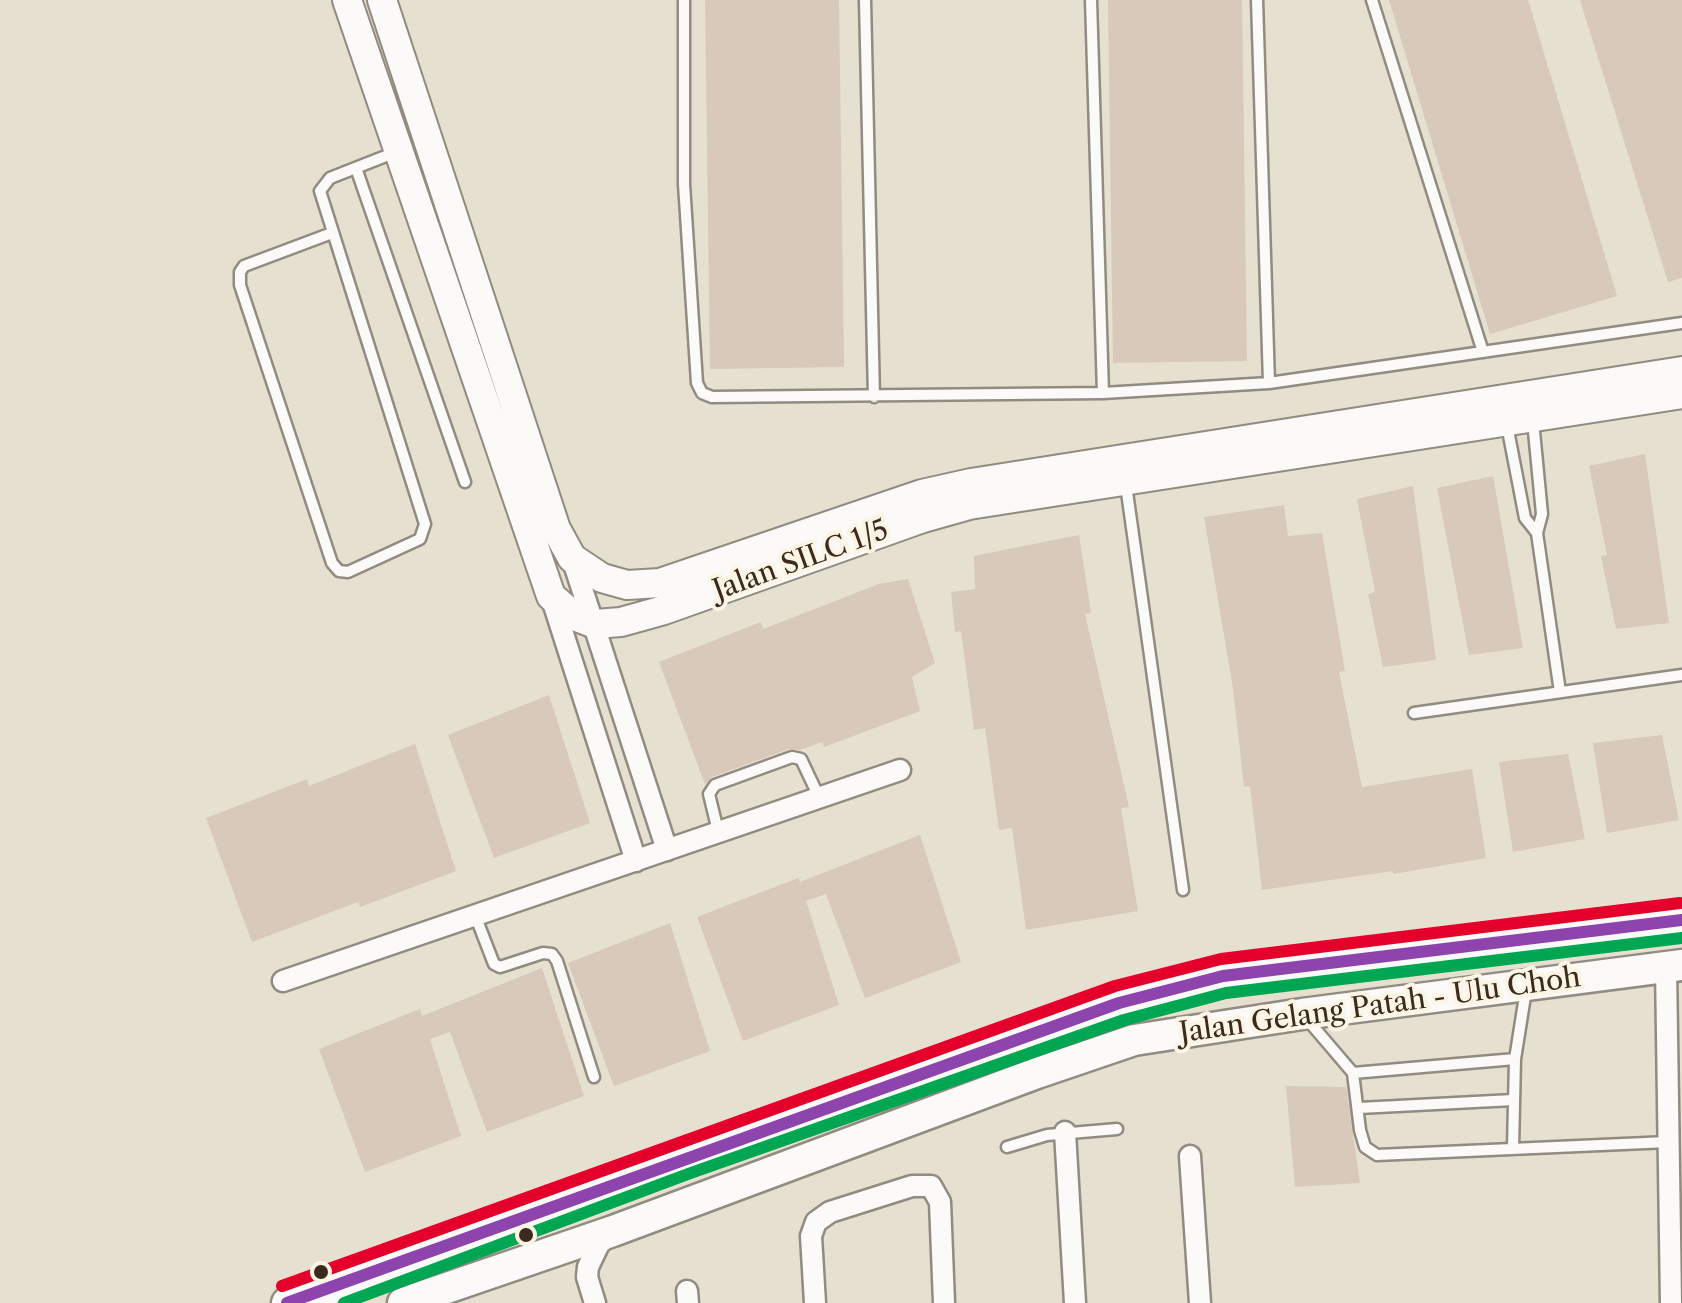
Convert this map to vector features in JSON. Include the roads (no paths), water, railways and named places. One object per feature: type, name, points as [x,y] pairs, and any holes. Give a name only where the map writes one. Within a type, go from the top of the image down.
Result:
[{"type":"main road","name":"Jalan Gelang Patah - Ulu Choh","points":[[287,1303],[1119,1003],[1223,976],[1682,920]]},
{"type":"main road","name":"Jalan Gelang Patah - Ulu Choh","points":[[403,1303],[613,1231],[1134,1040],[1674,966]]},
{"type":"street","points":[[347,0],[551,596],[636,861]]},
{"type":"street","points":[[382,0],[556,528],[572,558],[596,624],[666,850]]},
{"type":"street","name":"Jalan SILC 1/5","points":[[572,558],[602,578],[627,585],[660,583],[922,494],[971,483],[1682,371]]},
{"type":"street","name":"Jalan SILC 1/5","points":[[596,624],[621,622],[664,610],[970,505],[1682,394]]},
{"type":"street","points":[[551,596],[574,616],[596,624]]},
{"type":"street","points":[[606,766],[637,756]]},
{"type":"street","points":[[283,982],[900,770]]},
{"type":"street","points":[[1671,1303],[1669,1142],[1674,966]]},
{"type":"street","points":[[1066,1132],[1074,1303]]},
{"type":"street","points":[[1190,1156],[1200,1303]]},
{"type":"street","points":[[814,1303],[811,1236],[816,1222],[830,1212],[912,1186],[931,1186],[940,1202],[944,1303]]},
{"type":"street","points":[[595,1303],[587,1277],[592,1255],[613,1231]]},
{"type":"street","points":[[532,1258],[568,1265],[587,1277]]},
{"type":"lane","points":[[684,0],[684,184],[697,383],[702,393],[712,398],[1103,393],[1269,383],[1682,322]]},
{"type":"lane","points":[[865,0],[874,397]]},
{"type":"lane","points":[[1091,0],[1103,393]]},
{"type":"lane","points":[[1256,0],[1269,383]]},
{"type":"lane","points":[[1372,0],[1482,352]]},
{"type":"lane","points":[[332,233],[244,266],[240,285],[332,563],[339,571],[348,572],[420,539],[424,524],[320,192],[330,178],[397,152]]},
{"type":"lane","points":[[356,168],[465,482]]},
{"type":"lane","points":[[1519,418],[1542,514],[1537,532],[1560,692]]},
{"type":"lane","points":[[1519,418],[1525,518],[1537,532]]},
{"type":"lane","points":[[1125,480],[1183,890]]},
{"type":"lane","points":[[1414,713],[1682,675]]},
{"type":"lane","points":[[719,832],[709,794],[715,786],[792,757],[801,759],[819,798]]},
{"type":"lane","points":[[475,916],[494,964],[500,967],[543,953],[552,954],[557,960],[594,1077]]},
{"type":"lane","points":[[1513,1148],[1515,1059],[1526,984]]},
{"type":"lane","points":[[1302,1014],[1353,1073],[1365,1148],[1377,1154],[1669,1142]]},
{"type":"lane","points":[[1353,1073],[1515,1059]]},
{"type":"lane","points":[[1359,1108],[1513,1100]]},
{"type":"lane","points":[[1007,1147],[1066,1132],[1117,1129]]}]
